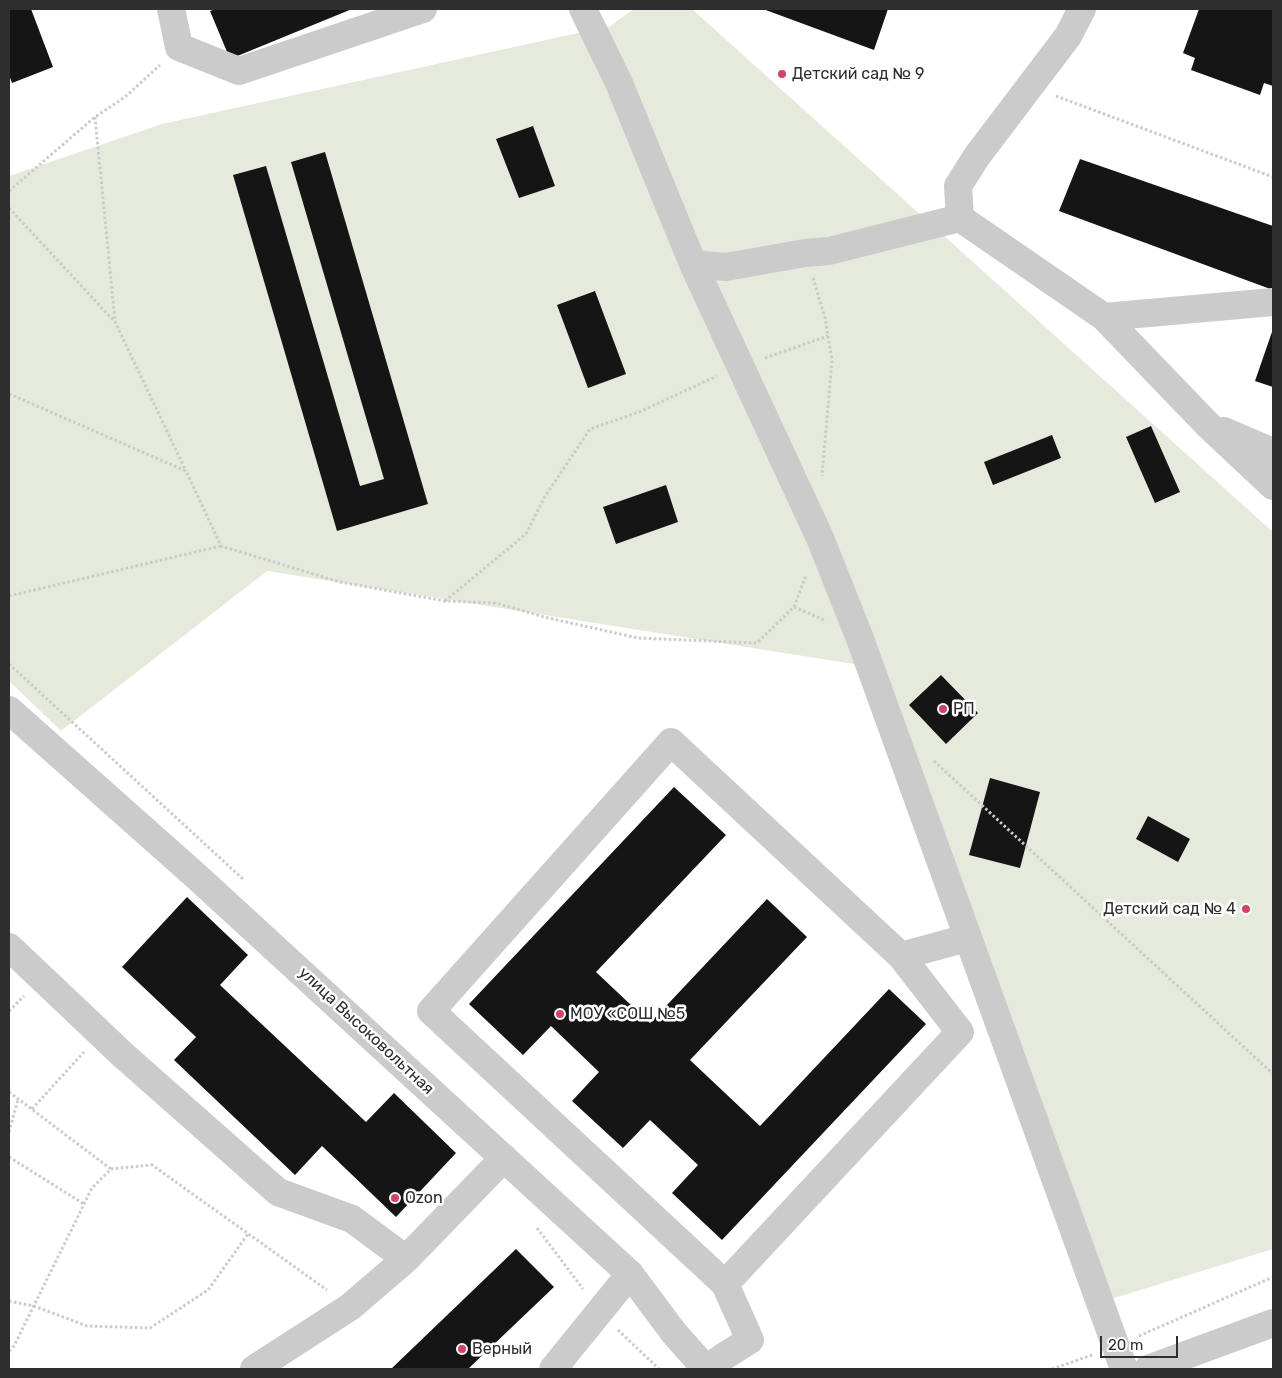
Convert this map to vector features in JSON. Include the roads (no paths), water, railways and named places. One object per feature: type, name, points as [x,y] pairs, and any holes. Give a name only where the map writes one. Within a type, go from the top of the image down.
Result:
[{"type":"street","points":[[171,9],[179,47],[239,71],[423,9]]},
{"type":"street","points":[[583,9],[619,83],[693,264],[820,538],[859,636],[1119,1358]]},
{"type":"street","points":[[960,218],[958,186],[977,156],[1068,36],[1082,9]]},
{"type":"street","points":[[693,264],[726,267],[805,253],[829,251],[960,218],[1104,316],[1208,425],[1273,486]]},
{"type":"street","points":[[1104,316],[1273,302]]},
{"type":"street","points":[[1208,425],[1273,452]]},
{"type":"street","name":"улица Высоковольтная","points":[[9,710],[196,876],[630,1274],[674,1333],[706,1369]]},
{"type":"street","points":[[706,1369],[750,1340],[725,1284],[431,1011],[671,742],[901,956],[960,1032],[725,1284]]},
{"type":"street","points":[[901,956],[967,938]]},
{"type":"street","points":[[9,947],[100,1034],[278,1192],[352,1219],[406,1259]]},
{"type":"street","points":[[254,1369],[350,1307],[406,1259],[504,1158]]},
{"type":"street","points":[[553,1369],[630,1274]]},
{"type":"street","points":[[1148,1369],[1273,1322]]},
{"type":"place","name":"Детский сад № 9","points":[[782,74]]},
{"type":"place","name":"РП","points":[[943,709]]},
{"type":"place","name":"Детский сад № 4","points":[[1246,909]]},
{"type":"place","name":"МОУ «СОШ №5","points":[[560,1014]]},
{"type":"place","name":"Ozon","points":[[395,1198]]},
{"type":"place","name":"Верный","points":[[462,1349]]}]
